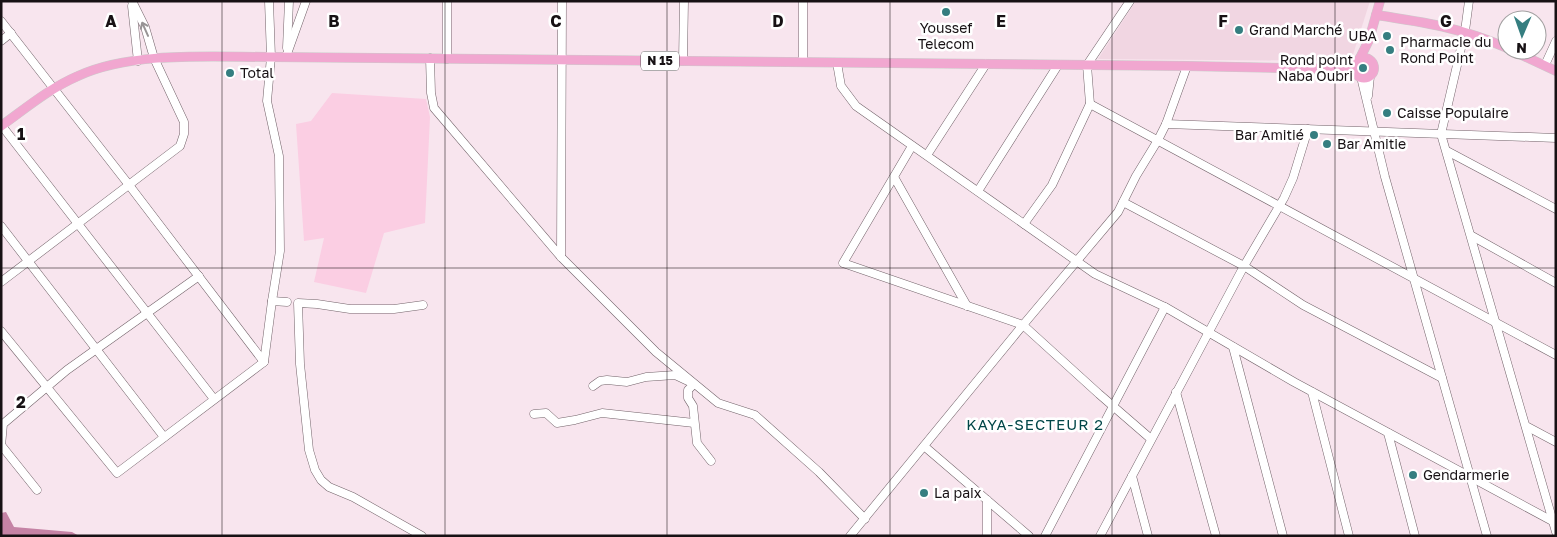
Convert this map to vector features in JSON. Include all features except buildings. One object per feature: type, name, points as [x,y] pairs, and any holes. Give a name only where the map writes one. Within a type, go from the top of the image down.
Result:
[{"type":"main road","points":[[1369,40],[1370,60],[1374,68],[1373,73],[1360,70],[1380,1]]},
{"type":"main road","points":[[1376,15],[1427,22],[1465,31],[1497,44]]},
{"type":"main road","name":"N 15","points":[[2,126],[54,88],[97,68],[154,58],[193,56],[1187,66],[1360,70],[1367,59],[1370,60]]},
{"type":"main road","points":[[1534,60],[1556,70]]},
{"type":"street","points":[[1,282],[180,146],[184,134],[184,122],[154,58],[149,38],[132,1]]},
{"type":"street","points":[[132,1],[138,61]]},
{"type":"street","points":[[1,330],[46,388],[117,473],[264,362],[279,260],[280,238],[278,156],[267,101],[271,57],[269,1]]},
{"type":"street","points":[[287,56],[289,1]]},
{"type":"street","points":[[287,56],[306,1]]},
{"type":"street","points":[[446,59],[447,1]]},
{"type":"street","points":[[561,257],[562,1]]},
{"type":"street","points":[[684,1],[684,61]]},
{"type":"street","points":[[803,1],[803,62]]},
{"type":"street","points":[[1024,224],[1052,185],[1090,104],[1087,65],[1130,1]]},
{"type":"street","points":[[1469,1],[1465,31],[1441,134],[1556,532]]},
{"type":"street","points":[[1,21],[264,362]]},
{"type":"street","points":[[1,41],[11,33]]},
{"type":"street","points":[[1545,65],[1556,41]]},
{"type":"street","points":[[430,58],[431,92],[434,108],[561,257],[656,352],[718,403],[755,415],[820,472],[865,519]]},
{"type":"street","points":[[837,63],[841,86],[856,106],[1095,274],[1165,307],[1312,392],[1554,523]]},
{"type":"street","points":[[927,155],[986,64]]},
{"type":"street","points":[[978,191],[1058,65]]},
{"type":"street","points":[[850,536],[1118,212],[1166,124],[1187,66]]},
{"type":"street","points":[[1360,70],[1373,131],[1487,536]]},
{"type":"street","points":[[1090,104],[1556,355]]},
{"type":"street","points":[[1166,124],[1556,138]]},
{"type":"street","points":[[2,126],[214,399]]},
{"type":"street","points":[[1100,536],[1208,332],[1280,205],[1293,178],[1308,129]]},
{"type":"street","points":[[912,146],[843,262],[1023,325],[1151,439]]},
{"type":"street","points":[[1447,152],[1556,209]]},
{"type":"street","points":[[894,177],[967,306]]},
{"type":"street","points":[[1123,202],[1244,266],[1302,305],[1442,378]]},
{"type":"street","points":[[1,226],[164,437]]},
{"type":"street","points":[[1472,236],[1556,283]]},
{"type":"street","points":[[37,490],[1,446],[3,424],[67,370],[199,276]]},
{"type":"street","points":[[272,301],[287,302]]},
{"type":"street","points":[[422,536],[352,497],[330,487],[321,480],[314,470],[308,450],[300,364],[298,303],[350,309],[394,310],[423,305]]},
{"type":"street","points":[[1045,536],[1165,307]]},
{"type":"street","points":[[1233,347],[1283,536]]},
{"type":"street","points":[[593,386],[607,380],[627,382],[646,377],[675,375],[694,384]]},
{"type":"street","points":[[694,384],[688,390],[688,398],[693,406],[696,443],[711,461]]},
{"type":"street","points":[[1176,392],[1216,536]]},
{"type":"street","points":[[1312,392],[1349,536]]},
{"type":"street","points":[[534,414],[546,413],[557,422],[575,420],[602,412],[694,423]]},
{"type":"street","points":[[1526,426],[1556,442]]},
{"type":"street","points":[[1388,433],[1415,536]]},
{"type":"street","points":[[924,446],[1029,536]]},
{"type":"street","points":[[1132,476],[1148,536]]},
{"type":"street","points":[[987,500],[987,536]]},
{"type":"shaded area","name":"Grand Marché","points":[[1136,1],[1370,1],[1351,61],[1098,59]]},
{"type":"shaded area","points":[[332,93],[426,99],[430,117],[425,223],[384,233],[366,293],[314,282],[324,238],[304,241],[296,124],[311,121]]},
{"type":"shaded area","points":[[6,512],[14,527],[72,532],[79,536],[1,536],[1,513]]},
{"type":"place","name":"Youssef Telecom","points":[[946,12]]},
{"type":"place","name":"Grand Marché","points":[[1239,30]]},
{"type":"place","name":"UBA","points":[[1387,36]]},
{"type":"place","name":"Pharmacie du Rond Point","points":[[1390,50]]},
{"type":"place","name":"Rond point Naba Oubri","points":[[1363,68]]},
{"type":"place","name":"Total","points":[[230,73]]},
{"type":"place","name":"Caisse Populaire","points":[[1387,113]]},
{"type":"place","name":"Bar Amitié","points":[[1314,135]]},
{"type":"place","name":"Bar Amitie","points":[[1327,144]]},
{"type":"place","name":"Gendarmerie","points":[[1413,475]]},
{"type":"place","name":"La paix","points":[[924,493]]},
{"type":"district","name":"KAYA-SECTEUR 2","points":[[1035,425]]}]
